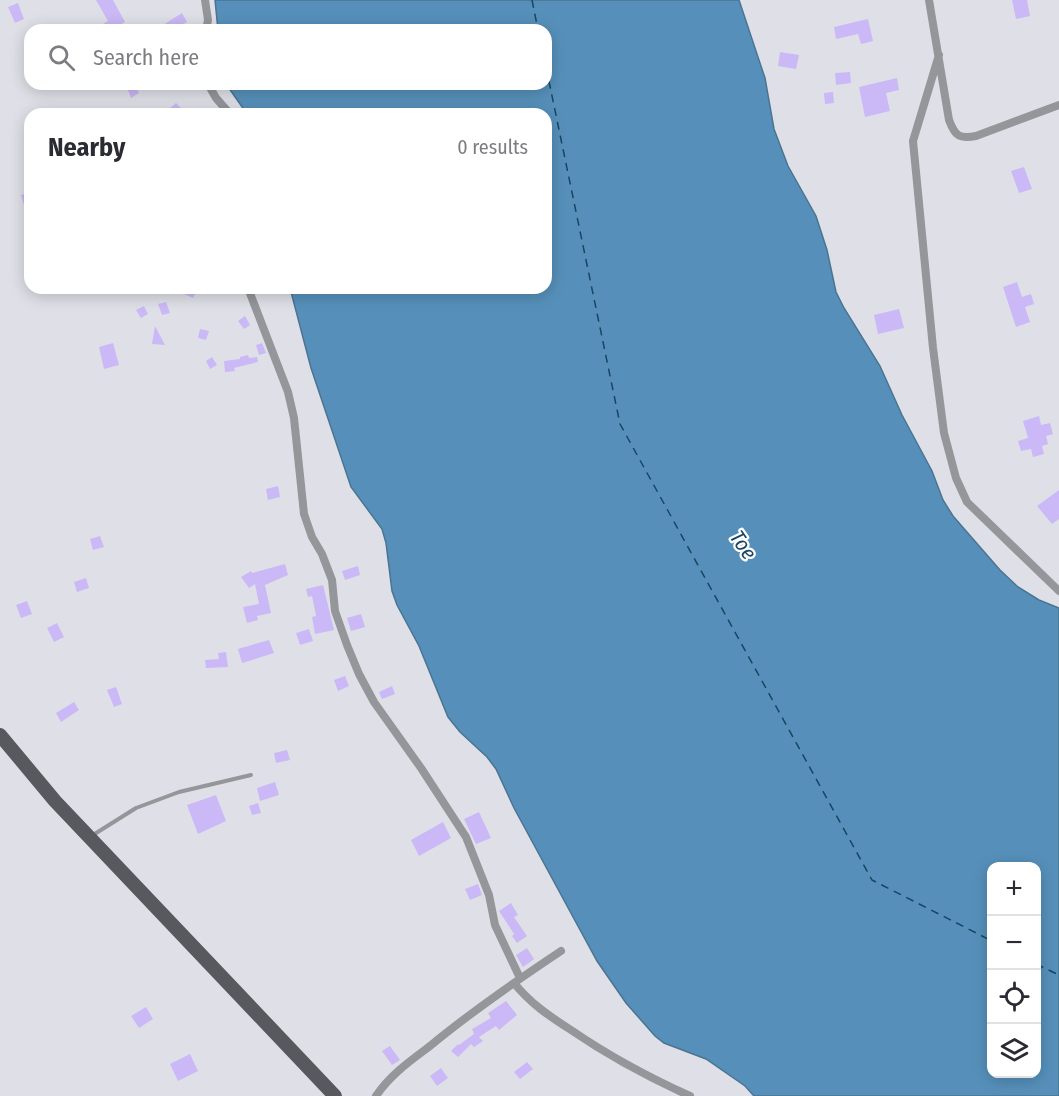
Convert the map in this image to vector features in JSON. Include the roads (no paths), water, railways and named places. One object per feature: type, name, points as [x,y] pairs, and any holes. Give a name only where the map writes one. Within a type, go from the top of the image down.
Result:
[{"type":"main road","points":[[0,735],[56,801],[334,1096]]},
{"type":"street","points":[[205,0],[208,24]]},
{"type":"street","points":[[929,0],[949,120],[953,131],[958,136],[966,138],[976,136],[1059,105]]},
{"type":"street","points":[[939,55],[914,141],[933,348],[944,433],[956,478],[967,502],[1059,591]]},
{"type":"street","points":[[211,90],[225,108]]},
{"type":"street","points":[[250,294],[288,392],[294,418],[304,514],[312,537],[330,573],[335,611],[351,655],[374,702],[466,837],[489,896],[495,925],[527,999],[600,1050],[644,1075],[690,1096]]},
{"type":"street","points":[[376,1096],[386,1081],[405,1066],[517,980],[561,951]]},
{"type":"lane","points":[[90,837],[136,808],[179,792],[251,775]]},
{"type":"water","name":"Toe","points":[[215,0],[739,0],[765,78],[774,129],[788,166],[816,216],[827,250],[836,292],[880,366],[902,415],[932,471],[943,500],[953,516],[1018,587],[1039,600],[1059,608],[1059,1096],[754,1096],[745,1086],[706,1059],[664,1043],[626,1003],[597,961],[514,808],[496,769],[448,717],[419,646],[392,591],[382,529],[351,487],[311,368],[292,294],[552,294],[552,108],[243,108],[230,90],[552,90],[552,24],[217,24]]}]
